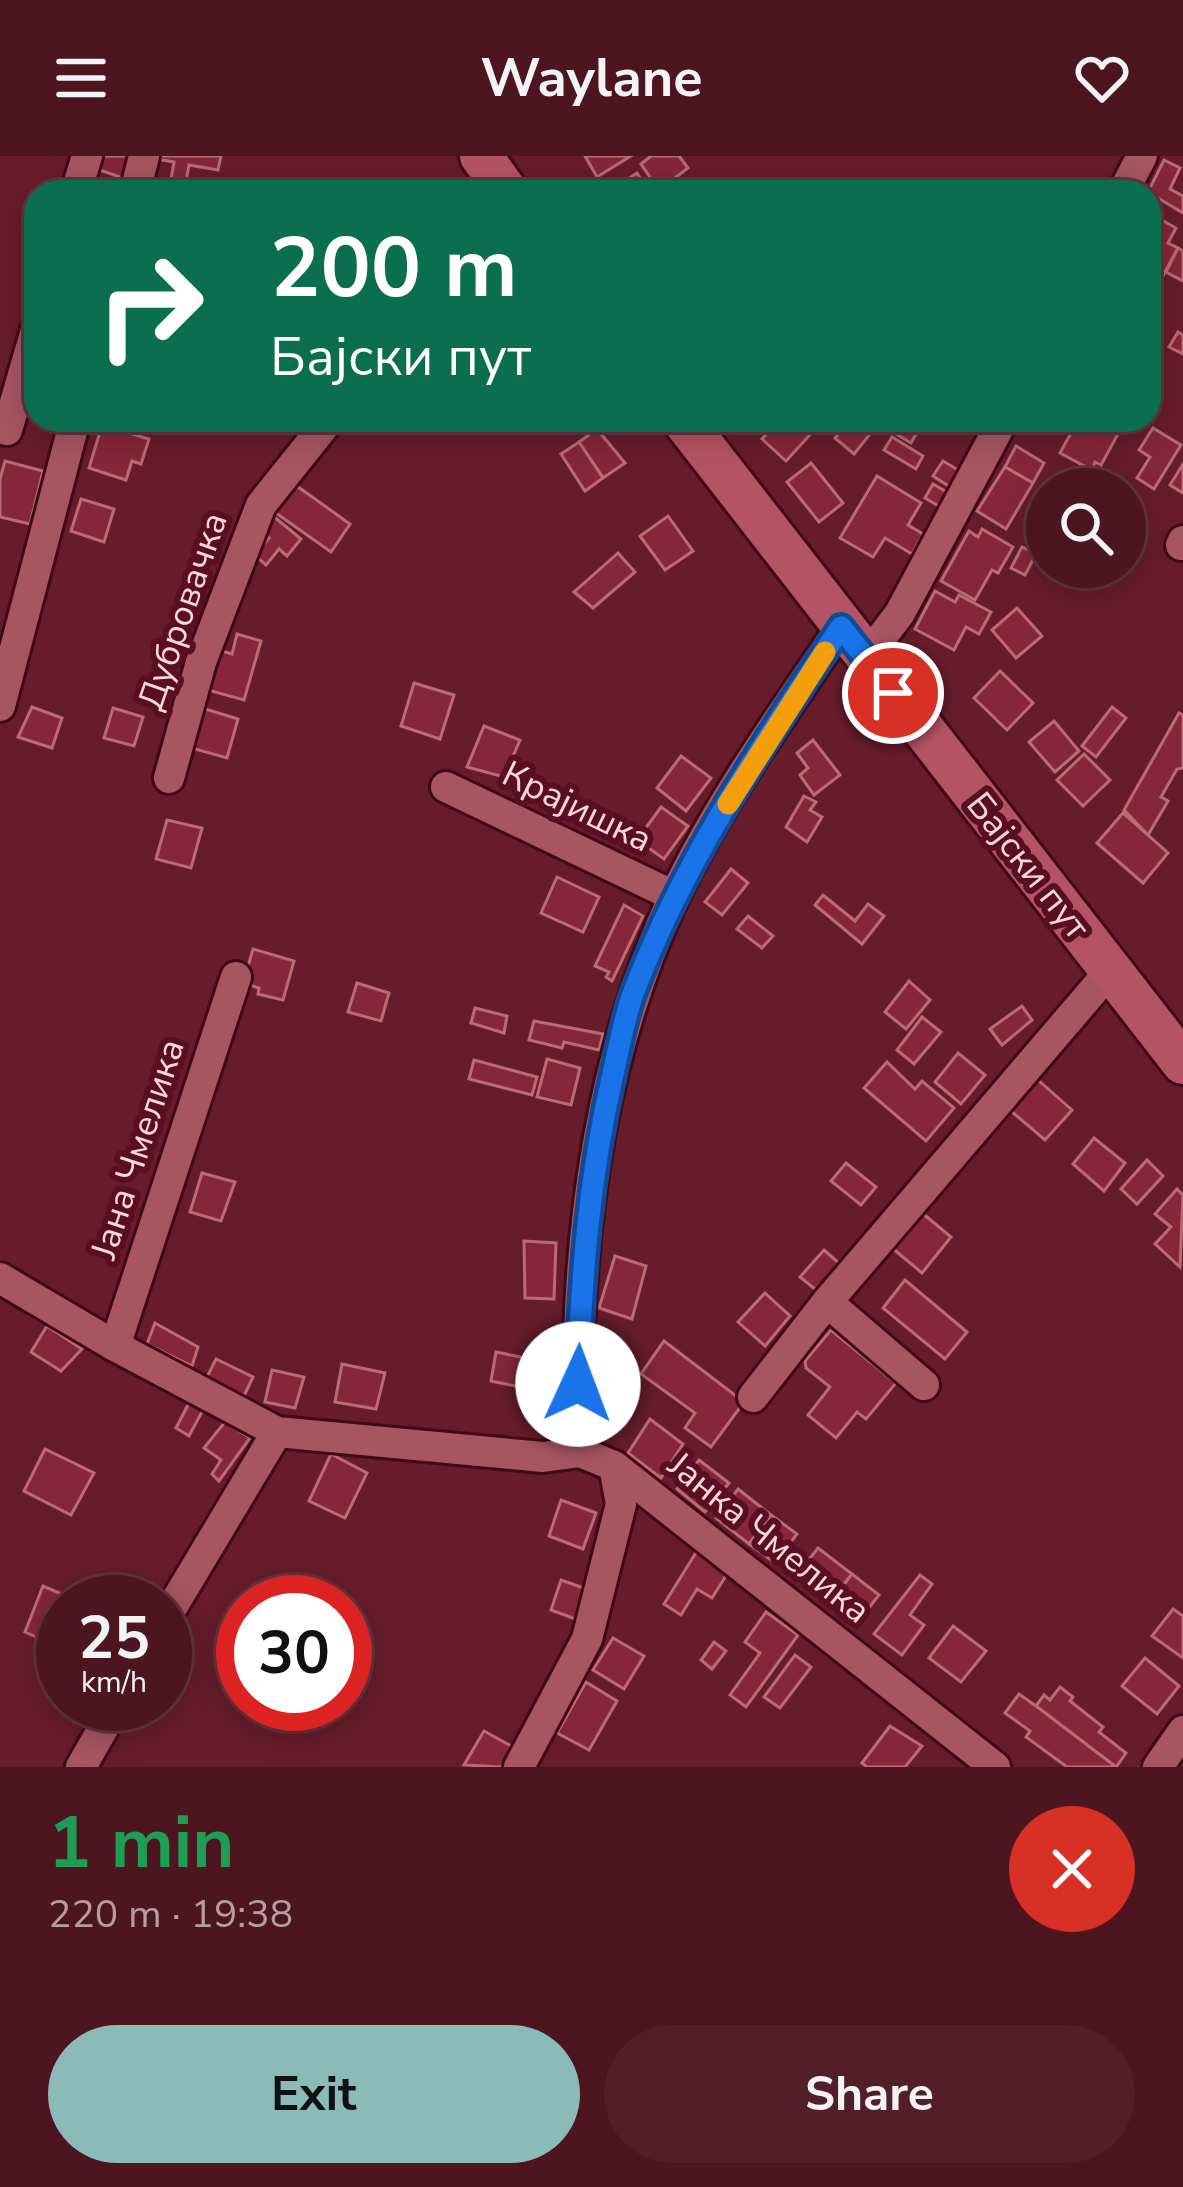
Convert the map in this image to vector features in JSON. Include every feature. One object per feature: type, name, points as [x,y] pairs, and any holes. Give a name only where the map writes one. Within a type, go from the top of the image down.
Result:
[{"type":"street","points":[[0,428],[7,430],[24,371]]},
{"type":"street","points":[[0,706],[72,432]]},
{"type":"street","name":"Дубровачка","points":[[169,778],[201,662],[261,505],[319,432]]},
{"type":"street","name":"Бајски пут","points":[[692,432],[1183,1063]]},
{"type":"street","name":"Крајишка","points":[[580,1452],[581,1275],[596,1144],[631,998],[674,896],[757,753],[854,643],[900,613],[997,432]]},
{"type":"street","name":"Крајишка","points":[[446,788],[674,896]]},
{"type":"street","name":"Бајски пут","points":[[753,1397],[827,1302],[1109,971]]},
{"type":"street","name":"Јана Чмелика","points":[[115,1346],[236,977]]},
{"type":"street","name":"Јанка Чмелика","points":[[0,1278],[277,1432],[543,1457],[580,1452],[614,1466],[995,1767]]},
{"type":"street","points":[[827,1302],[924,1385]]},
{"type":"street","points":[[191,1575],[277,1432]]},
{"type":"street","points":[[519,1767],[587,1639],[621,1504],[614,1466]]},
{"type":"street","points":[[81,1767],[101,1731]]},
{"type":"street","points":[[1158,1767],[1183,1731]]},
{"type":"building","points":[[98,156],[140,156],[127,166],[123,178],[94,168]]},
{"type":"building","points":[[221,156],[218,170],[189,165],[186,180],[171,180],[174,162],[156,159]]},
{"type":"building","points":[[585,156],[631,156],[597,177]]},
{"type":"building","points":[[651,156],[679,156],[688,168],[672,180],[652,180],[641,164]]},
{"type":"building","points":[[1164,160],[1180,168],[1170,189],[1183,196],[1183,213],[1161,200],[1161,180],[1154,180]]},
{"type":"building","points":[[1161,220],[1176,228],[1168,243],[1178,248],[1161,279]]},
{"type":"building","points":[[1178,248],[1183,251],[1183,281],[1166,272]]},
{"type":"building","points":[[1178,332],[1183,335],[1183,354],[1169,347]]},
{"type":"building","points":[[100,432],[126,432],[149,439],[141,464],[132,461],[126,480],[89,468]]},
{"type":"building","points":[[599,432],[625,463],[603,478],[579,442]]},
{"type":"building","points":[[768,432],[813,432],[786,461],[762,439]]},
{"type":"building","points":[[840,432],[870,434],[854,454],[835,438]]},
{"type":"building","points":[[897,432],[917,432],[911,443]]},
{"type":"building","points":[[1072,432],[1118,434],[1101,465],[1095,462],[1088,468],[1060,453]]},
{"type":"building","points":[[1150,432],[1181,445],[1154,489],[1146,484],[1143,468],[1150,457],[1139,450]]},
{"type":"building","points":[[892,437],[923,456],[916,469],[884,450]]},
{"type":"building","points":[[579,442],[603,478],[585,491],[561,454]]},
{"type":"building","points":[[1016,446],[1044,463],[1041,468],[1026,468],[1026,479],[1005,467]]},
{"type":"building","points":[[5,461],[43,471],[30,524],[0,517]]},
{"type":"building","points":[[943,461],[963,473],[953,489],[933,476]]},
{"type":"building","points":[[811,463],[843,503],[819,522],[787,482]]},
{"type":"building","points":[[1183,464],[1183,493],[1170,485]]},
{"type":"building","points":[[1005,467],[1026,479],[1026,495],[1006,529],[977,511]]},
{"type":"building","points":[[877,476],[921,503],[908,525],[923,534],[912,554],[885,538],[873,557],[840,538]]},
{"type":"building","points":[[294,484],[350,524],[331,552],[273,511]]},
{"type":"building","points":[[933,484],[950,494],[942,508],[925,498]]},
{"type":"building","points":[[81,499],[114,509],[104,542],[71,531]]},
{"type":"building","points":[[273,516],[301,539],[287,556],[279,549],[266,565],[255,555],[269,538],[261,532]]},
{"type":"building","points":[[668,516],[693,551],[665,570],[640,536]]},
{"type":"building","points":[[982,529],[1013,547],[998,573],[992,570],[975,600],[941,581],[969,531],[978,537]]},
{"type":"building","points":[[1022,547],[1026,549],[1025,575],[1011,568]]},
{"type":"building","points":[[618,553],[635,572],[593,608],[574,592]]},
{"type":"building","points":[[935,591],[955,602],[959,595],[991,612],[979,634],[966,627],[954,650],[915,629]]},
{"type":"building","points":[[1017,608],[1042,636],[1016,658],[992,630]]},
{"type":"building","points":[[237,634],[261,641],[244,700],[204,689],[216,649],[232,654]]},
{"type":"building","points":[[1000,671],[1033,703],[1007,730],[974,698]]},
{"type":"building","points":[[414,683],[454,695],[440,739],[401,726]]},
{"type":"building","points":[[32,707],[62,718],[52,748],[18,737]]},
{"type":"building","points":[[199,707],[238,719],[227,758],[188,747]]},
{"type":"building","points":[[1112,707],[1126,718],[1096,757],[1082,746]]},
{"type":"building","points":[[113,708],[143,717],[134,746],[104,738]]},
{"type":"building","points":[[1179,713],[1183,715],[1183,768],[1177,769],[1161,797],[1168,801],[1148,835],[1124,810]]},
{"type":"building","points":[[1054,721],[1079,751],[1055,772],[1029,742]]},
{"type":"building","points":[[484,726],[520,740],[504,777],[467,767]]},
{"type":"building","points":[[813,740],[840,775],[814,795],[800,775],[808,768],[797,753]]},
{"type":"building","points":[[1084,754],[1110,780],[1083,806],[1057,780]]},
{"type":"building","points":[[681,756],[711,778],[686,811],[657,788]]},
{"type":"building","points":[[804,796],[816,802],[810,810],[822,817],[807,842],[786,827]]},
{"type":"building","points":[[661,807],[688,826],[664,859],[637,840]]},
{"type":"building","points":[[1123,813],[1168,853],[1143,883],[1097,843]]},
{"type":"building","points":[[167,820],[202,828],[191,868],[156,859]]},
{"type":"building","points":[[731,869],[748,883],[722,915],[705,902]]},
{"type":"building","points":[[557,877],[599,897],[583,932],[541,913]]},
{"type":"building","points":[[823,895],[855,921],[868,904],[884,916],[862,944],[815,905]]},
{"type":"building","points":[[624,905],[643,916],[612,981],[606,977],[609,972],[595,966]]},
{"type":"building","points":[[748,916],[773,936],[762,948],[737,929]]},
{"type":"building","points":[[253,949],[294,961],[283,1000],[258,994],[259,988],[243,983]]},
{"type":"building","points":[[909,981],[930,1000],[906,1029],[885,1012]]},
{"type":"building","points":[[357,983],[389,993],[381,1021],[348,1012]]},
{"type":"building","points":[[1022,1006],[1032,1020],[1002,1045],[990,1029]]},
{"type":"building","points":[[475,1008],[507,1016],[504,1033],[471,1023]]},
{"type":"building","points":[[922,1017],[941,1032],[914,1064],[897,1050]]},
{"type":"building","points":[[534,1021],[603,1034],[599,1050],[529,1040]]},
{"type":"building","points":[[958,1053],[985,1075],[961,1104],[935,1082]]},
{"type":"building","points":[[547,1059],[580,1068],[571,1105],[537,1097]]},
{"type":"building","points":[[474,1060],[537,1077],[532,1095],[469,1079]]},
{"type":"building","points":[[887,1062],[915,1089],[922,1081],[954,1108],[926,1141],[864,1088]]},
{"type":"building","points":[[1038,1080],[1072,1110],[1045,1140],[1011,1111]]},
{"type":"building","points":[[1094,1138],[1125,1163],[1104,1191],[1073,1164]]},
{"type":"building","points":[[1147,1160],[1163,1176],[1137,1204],[1121,1189]]},
{"type":"building","points":[[846,1163],[876,1187],[861,1205],[831,1181]]},
{"type":"building","points":[[202,1173],[235,1182],[221,1221],[190,1212]]},
{"type":"building","points":[[1177,1189],[1183,1195],[1180,1267],[1155,1244],[1171,1227],[1155,1214]]},
{"type":"building","points":[[915,1207],[951,1237],[922,1273],[885,1242]]},
{"type":"building","points":[[524,1241],[556,1243],[554,1299],[525,1298]]},
{"type":"building","points":[[824,1250],[840,1264],[816,1290],[800,1277]]},
{"type":"building","points":[[615,1256],[646,1266],[632,1319],[599,1308]]},
{"type":"building","points":[[905,1280],[967,1332],[945,1359],[883,1308]]},
{"type":"building","points":[[765,1293],[790,1316],[765,1346],[738,1322]]},
{"type":"building","points":[[155,1323],[198,1347],[192,1366],[147,1344]]},
{"type":"building","points":[[47,1326],[82,1349],[61,1371],[31,1352]]},
{"type":"building","points":[[831,1330],[896,1383],[866,1419],[857,1412],[836,1438],[808,1415],[830,1387],[806,1368],[805,1361]]},
{"type":"building","points":[[664,1341],[744,1402],[711,1447],[685,1428],[695,1413],[641,1374]]},
{"type":"building","points":[[496,1352],[535,1360],[530,1389],[491,1381]]},
{"type":"building","points":[[216,1359],[253,1377],[244,1396],[207,1377]]},
{"type":"building","points":[[342,1364],[385,1373],[376,1409],[335,1402]]},
{"type":"building","points":[[272,1370],[304,1377],[295,1408],[265,1402]]},
{"type":"building","points":[[189,1403],[203,1410],[189,1436],[176,1428]]},
{"type":"building","points":[[650,1419],[683,1444],[661,1478],[628,1453]]},
{"type":"building","points":[[225,1422],[250,1438],[219,1481],[212,1474],[221,1460],[204,1448]]},
{"type":"building","points":[[45,1449],[94,1473],[71,1515],[24,1491]]},
{"type":"building","points":[[331,1454],[367,1473],[345,1518],[309,1501]]},
{"type":"building","points":[[699,1460],[729,1483],[705,1512],[677,1489]]},
{"type":"building","points":[[738,1489],[771,1515],[749,1544],[716,1518]]},
{"type":"building","points":[[561,1500],[596,1513],[583,1549],[549,1536]]},
{"type":"building","points":[[771,1515],[797,1534],[775,1563],[749,1544]]},
{"type":"building","points":[[818,1548],[852,1574],[830,1602],[796,1576]]},
{"type":"building","points":[[697,1551],[729,1571],[712,1598],[697,1589],[681,1615],[664,1604]]},
{"type":"building","points":[[852,1574],[879,1595],[857,1623],[830,1602]]},
{"type":"building","points":[[920,1575],[932,1584],[910,1615],[924,1625],[902,1655],[874,1634]]},
{"type":"building","points":[[561,1580],[592,1591],[581,1621],[551,1610]]},
{"type":"building","points":[[36,1604],[36,1637],[25,1632]]},
{"type":"building","points":[[1173,1609],[1183,1616],[1183,1658],[1152,1636]]},
{"type":"building","points":[[766,1612],[798,1635],[746,1707],[730,1695],[760,1653],[745,1642]]},
{"type":"building","points":[[953,1626],[986,1651],[961,1682],[929,1658]]},
{"type":"building","points":[[613,1638],[644,1656],[624,1689],[593,1670]]},
{"type":"building","points":[[714,1642],[726,1651],[712,1669],[701,1660]]},
{"type":"building","points":[[795,1655],[811,1667],[780,1708],[764,1697]]},
{"type":"building","points":[[1145,1658],[1179,1686],[1157,1714],[1122,1686]]},
{"type":"building","points":[[586,1682],[617,1701],[589,1750],[557,1733]]},
{"type":"building","points":[[1060,1687],[1103,1727],[1099,1732],[1126,1753],[1116,1767],[1036,1706],[1044,1695],[1050,1700]]},
{"type":"building","points":[[1019,1694],[1116,1767],[1067,1767],[1026,1737],[1030,1731],[1005,1713]]},
{"type":"building","points":[[890,1726],[922,1746],[905,1767],[867,1767],[862,1763]]},
{"type":"building","points":[[484,1731],[513,1747],[501,1767],[464,1765]]},
{"type":"slow traffic","points":[[728,804],[825,652]]},
{"type":"route","points":[[578,1384],[581,1275],[596,1144],[631,998],[674,896],[757,753],[841,627],[893,693]]}]
